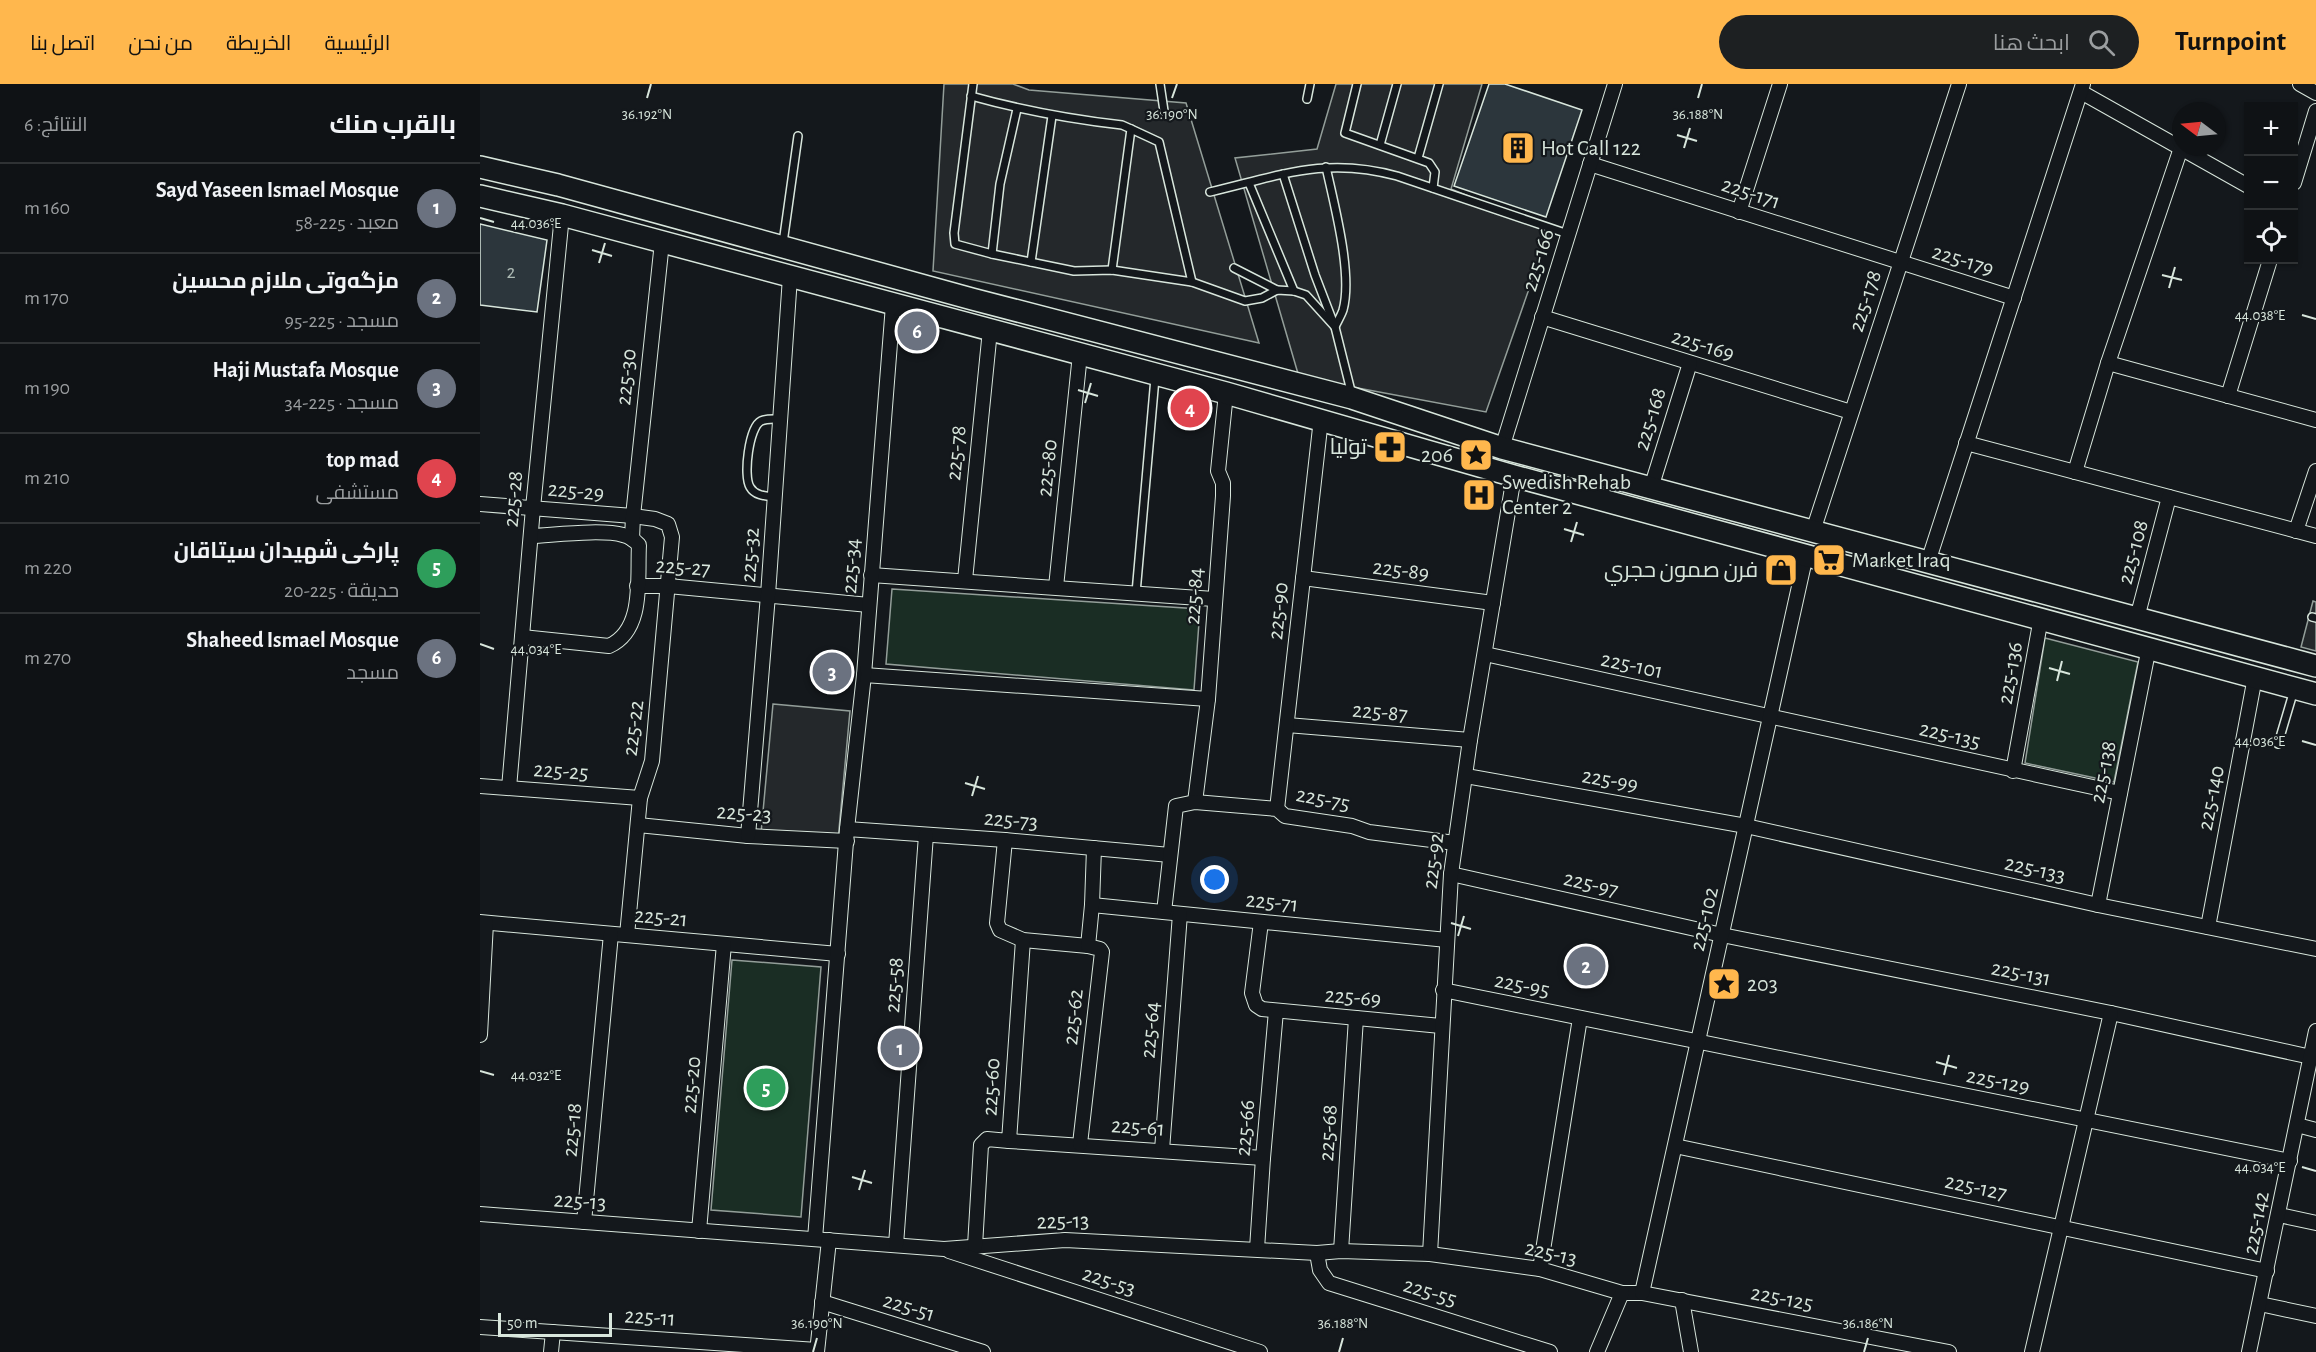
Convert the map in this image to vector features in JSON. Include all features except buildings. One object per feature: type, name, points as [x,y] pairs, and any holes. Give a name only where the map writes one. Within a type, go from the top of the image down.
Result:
[{"type":"main road","points":[[480,152],[558,185]]},
{"type":"main road","points":[[480,167],[558,185],[782,249],[1352,398],[1502,448],[2316,666]]},
{"type":"main road","points":[[480,196],[562,215],[790,278],[1226,393],[1514,476],[2316,694]]},
{"type":"main road","points":[[480,204],[521,206]]},
{"type":"main road","points":[[967,325],[972,299]]},
{"type":"main road","points":[[2064,625],[2072,600]]},
{"type":"street","name":"225-166","points":[[1502,448],[1616,84]]},
{"type":"street","points":[[1739,212],[1780,84]]},
{"type":"street","name":"225-178","points":[[1813,531],[1959,84]]},
{"type":"street","points":[[2300,84],[2316,93]]},
{"type":"street","points":[[1928,562],[2082,88],[2172,143]]},
{"type":"street","points":[[2298,170],[2316,111]]},
{"type":"street","points":[[2075,472],[2108,363],[2178,156]]},
{"type":"street","points":[[2195,156],[2244,184]]},
{"type":"street","name":"225-171","points":[[1590,164],[1900,262]]},
{"type":"street","name":"225-28","points":[[510,788],[533,508],[562,215]]},
{"type":"street","name":"225-30","points":[[522,637],[609,646],[620,641],[630,627],[637,599],[639,545],[632,538],[633,516],[662,242]]},
{"type":"street","name":"225-179","points":[[1900,262],[2013,298]]},
{"type":"street","points":[[2228,396],[2269,264]]},
{"type":"street","name":"225-32","points":[[748,836],[768,595],[790,278]]},
{"type":"street","name":"225-34","points":[[817,1351],[822,1302],[822,1240],[838,954],[847,835],[864,675],[893,305]]},
{"type":"street","name":"225-169","points":[[1542,317],[1851,412]]},
{"type":"street","name":"225-78","points":[[965,580],[990,330]]},
{"type":"street","name":"225-80","points":[[1056,587],[1080,354]]},
{"type":"street","name":"225-168","points":[[1651,488],[1690,363]]},
{"type":"street","points":[[2108,363],[2316,420]]},
{"type":"street","name":"225-84","points":[[1170,855],[1176,806],[1189,803],[1208,699],[1223,483],[1218,471],[1226,393]]},
{"type":"street","name":"225-90","points":[[1277,809],[1321,419]]},
{"type":"street","points":[[1966,443],[2316,536]]},
{"type":"street","points":[[2296,531],[2316,471]]},
{"type":"street","name":"225-92","points":[[1430,1254],[1451,874],[1470,740],[1514,476]]},
{"type":"street","name":"225-108","points":[[2137,618],[2169,497]]},
{"type":"street","name":"225-29","points":[[480,504],[633,516],[655,519],[668,525]]},
{"type":"street","name":"225-22","points":[[627,935],[640,798],[652,761],[672,537],[668,525]]},
{"type":"street","points":[[531,536],[604,533],[622,534],[632,538]]},
{"type":"street","name":"225-102","points":[[1642,1293],[1806,555]]},
{"type":"street","points":[[871,575],[1214,599]]},
{"type":"street","name":"225-89","points":[[1303,578],[1493,603]]},
{"type":"street","name":"225-27","points":[[637,586],[668,586],[869,605]]},
{"type":"street","name":"225-136","points":[[2013,771],[2041,618]]},
{"type":"street","name":"225-138","points":[[2098,905],[2149,647]]},
{"type":"street","name":"225-101","points":[[1485,654],[1770,716]]},
{"type":"street","points":[[864,675],[1208,699]]},
{"type":"street","name":"225-140","points":[[2208,927],[2255,677]]},
{"type":"street","name":"225-135","points":[[1770,716],[2120,793]]},
{"type":"street","name":"225-87","points":[[1287,725],[1470,740]]},
{"type":"street","name":"225-99","points":[[1466,776],[1746,826]]},
{"type":"street","name":"225-25","points":[[480,786],[640,798]]},
{"type":"street","name":"225-75","points":[[1189,803],[1277,809],[1285,816],[1352,826],[1369,832],[1455,843]]},
{"type":"street","name":"225-23","points":[[638,825],[748,836],[847,835]]},
{"type":"street","name":"225-133","points":[[1746,826],[2098,905],[2316,949]]},
{"type":"street","name":"225-73","points":[[847,835],[926,835],[1170,855]]},
{"type":"street","name":"225-58","points":[[896,1245],[926,835]]},
{"type":"street","points":[[1005,840],[997,923],[1000,930],[1023,940],[1088,946],[1094,848]]},
{"type":"street","points":[[1164,912],[1170,855]]},
{"type":"street","name":"225-97","points":[[1451,874],[1722,935]]},
{"type":"street","name":"225-71","points":[[1092,905],[1447,940]]},
{"type":"street","name":"225-64","points":[[1162,1150],[1180,914]]},
{"type":"street","points":[[480,1035],[483,922]]},
{"type":"street","name":"225-21","points":[[483,922],[838,954]]},
{"type":"street","name":"225-69","points":[[1261,922],[1252,993],[1256,1005],[1262,1009],[1442,1026]]},
{"type":"street","name":"225-18","points":[[584,1222],[611,934]]},
{"type":"street","name":"225-131","points":[[1722,935],[2110,1013],[2311,1057]]},
{"type":"street","name":"225-60","points":[[975,1246],[981,1145],[987,1139],[1009,1141],[1023,940]]},
{"type":"street","name":"225-20","points":[[699,1231],[724,944]]},
{"type":"street","name":"225-62","points":[[1080,1144],[1102,952],[1101,949],[1088,946]]},
{"type":"street","name":"225-95","points":[[1443,990],[1698,1042]]},
{"type":"street","name":"225-66","points":[[1257,1249],[1276,1011]]},
{"type":"street","points":[[2032,1352],[2110,1013]]},
{"type":"street","name":"225-68","points":[[1341,1251],[1356,1018]]},
{"type":"street","points":[[1539,1269],[1580,1018]]},
{"type":"street","name":"225-142","points":[[2249,1352],[2316,1034]]},
{"type":"street","name":"225-129","points":[[1698,1042],[2290,1161]]},
{"type":"street","points":[[2297,1125],[2316,1130]]},
{"type":"street","name":"225-61","points":[[1009,1141],[1263,1158]]},
{"type":"street","name":"225-127","points":[[1675,1146],[2267,1271]]},
{"type":"street","name":"225-13","points":[[480,1214],[944,1249],[1065,1240],[1317,1253],[1341,1251],[1430,1254],[1539,1269],[1622,1293],[1642,1293]]},
{"type":"street","points":[[2278,1215],[2316,1223]]},
{"type":"street","name":"225-53","points":[[944,1249],[1260,1352]]},
{"type":"street","name":"225-55","points":[[1317,1253],[1320,1270],[1329,1283],[1550,1352]]},
{"type":"street","points":[[1597,1352],[1622,1293]]},
{"type":"street","name":"225-125","points":[[1642,1293],[1949,1352]]},
{"type":"street","points":[[1682,1300],[1691,1352]]},
{"type":"street","name":"225-51","points":[[822,1302],[983,1352]]},
{"type":"street","points":[[2260,1304],[2316,1316]]},
{"type":"street","name":"225-11","points":[[480,1327],[707,1347],[817,1351]]},
{"type":"street","points":[[551,1352],[553,1332]]},
{"type":"lane","points":[[973,84],[954,233],[955,244],[1074,271],[1112,270],[1192,282],[1245,301],[1262,298],[1277,290]]},
{"type":"lane","points":[[1160,84],[1164,111]]},
{"type":"lane","points":[[1306,99],[1310,84]]},
{"type":"lane","points":[[1358,84],[1344,131],[1346,134],[1418,158],[1433,167],[1433,188]]},
{"type":"lane","points":[[1380,145],[1397,84]]},
{"type":"lane","points":[[1418,158],[1439,84]]},
{"type":"lane","points":[[971,96],[1052,116],[1122,125],[1159,142],[1192,282]]},
{"type":"lane","points":[[992,254],[1000,184],[1017,109]]},
{"type":"lane","points":[[1031,262],[1052,116]]},
{"type":"lane","points":[[1112,270],[1131,129]]},
{"type":"lane","points":[[782,249],[798,136]]},
{"type":"lane","points":[[1326,166],[1340,227],[1344,263],[1343,310],[1335,327]]},
{"type":"lane","points":[[1210,192],[1326,166],[1374,170],[1568,234]]},
{"type":"lane","points":[[1283,174],[1315,275],[1335,327],[1352,398]]},
{"type":"lane","points":[[1249,183],[1294,291]]},
{"type":"lane","points":[[1234,268],[1277,290],[1294,291],[1306,295],[1335,327]]},
{"type":"lane","points":[[1136,593],[1155,375]]},
{"type":"lane","points":[[775,497],[758,495],[750,489],[747,468],[752,433],[756,426],[761,421],[780,419]]},
{"type":"lane","points":[[2278,744],[2295,688]]},
{"type":"green space","points":[[892,589],[1200,609],[1194,690],[886,664]]},
{"type":"green space","points":[[2045,638],[2138,662],[2114,782],[2025,763]]},
{"type":"green space","points":[[732,960],[821,967],[801,1217],[711,1210]]},
{"type":"shaded area","points":[[944,84],[1013,84],[1029,90],[1186,103],[1259,343],[933,271]]},
{"type":"shaded area","points":[[1336,84],[1482,84],[1451,189],[1550,229],[1486,412],[1299,377],[1235,158],[1317,149]]},
{"type":"shaded area","points":[[2313,601],[2316,602],[2316,651],[2301,647]]},
{"type":"shaded area","points":[[773,704],[850,711],[838,840],[761,833]]},
{"type":"place","name":"Hot Call 122","points":[[1518,148]]},
{"type":"place","name":"Shaheed Ismael Mosque","points":[[917,331]]},
{"type":"place","name":"top mad","points":[[1190,408]]},
{"type":"place","name":"تولیا","points":[[1390,447]]},
{"type":"place","name":"206","points":[[1476,455]]},
{"type":"place","name":"Swedish Rehab Center 2","points":[[1479,495]]},
{"type":"place","name":"Market Iraq","points":[[1829,560]]},
{"type":"place","name":"فرن صمون حجري","points":[[1781,570]]},
{"type":"place","name":"Haji Mustafa Mosque","points":[[832,672]]},
{"type":"place","name":"مزگه‌وتی ملازم محسین","points":[[1586,966]]},
{"type":"place","name":"203","points":[[1724,984]]},
{"type":"place","name":"Sayd Yaseen Ismael Mosque","points":[[900,1048]]},
{"type":"place","name":"پارکی شهیدان سیتاقان","points":[[766,1088]]}]
